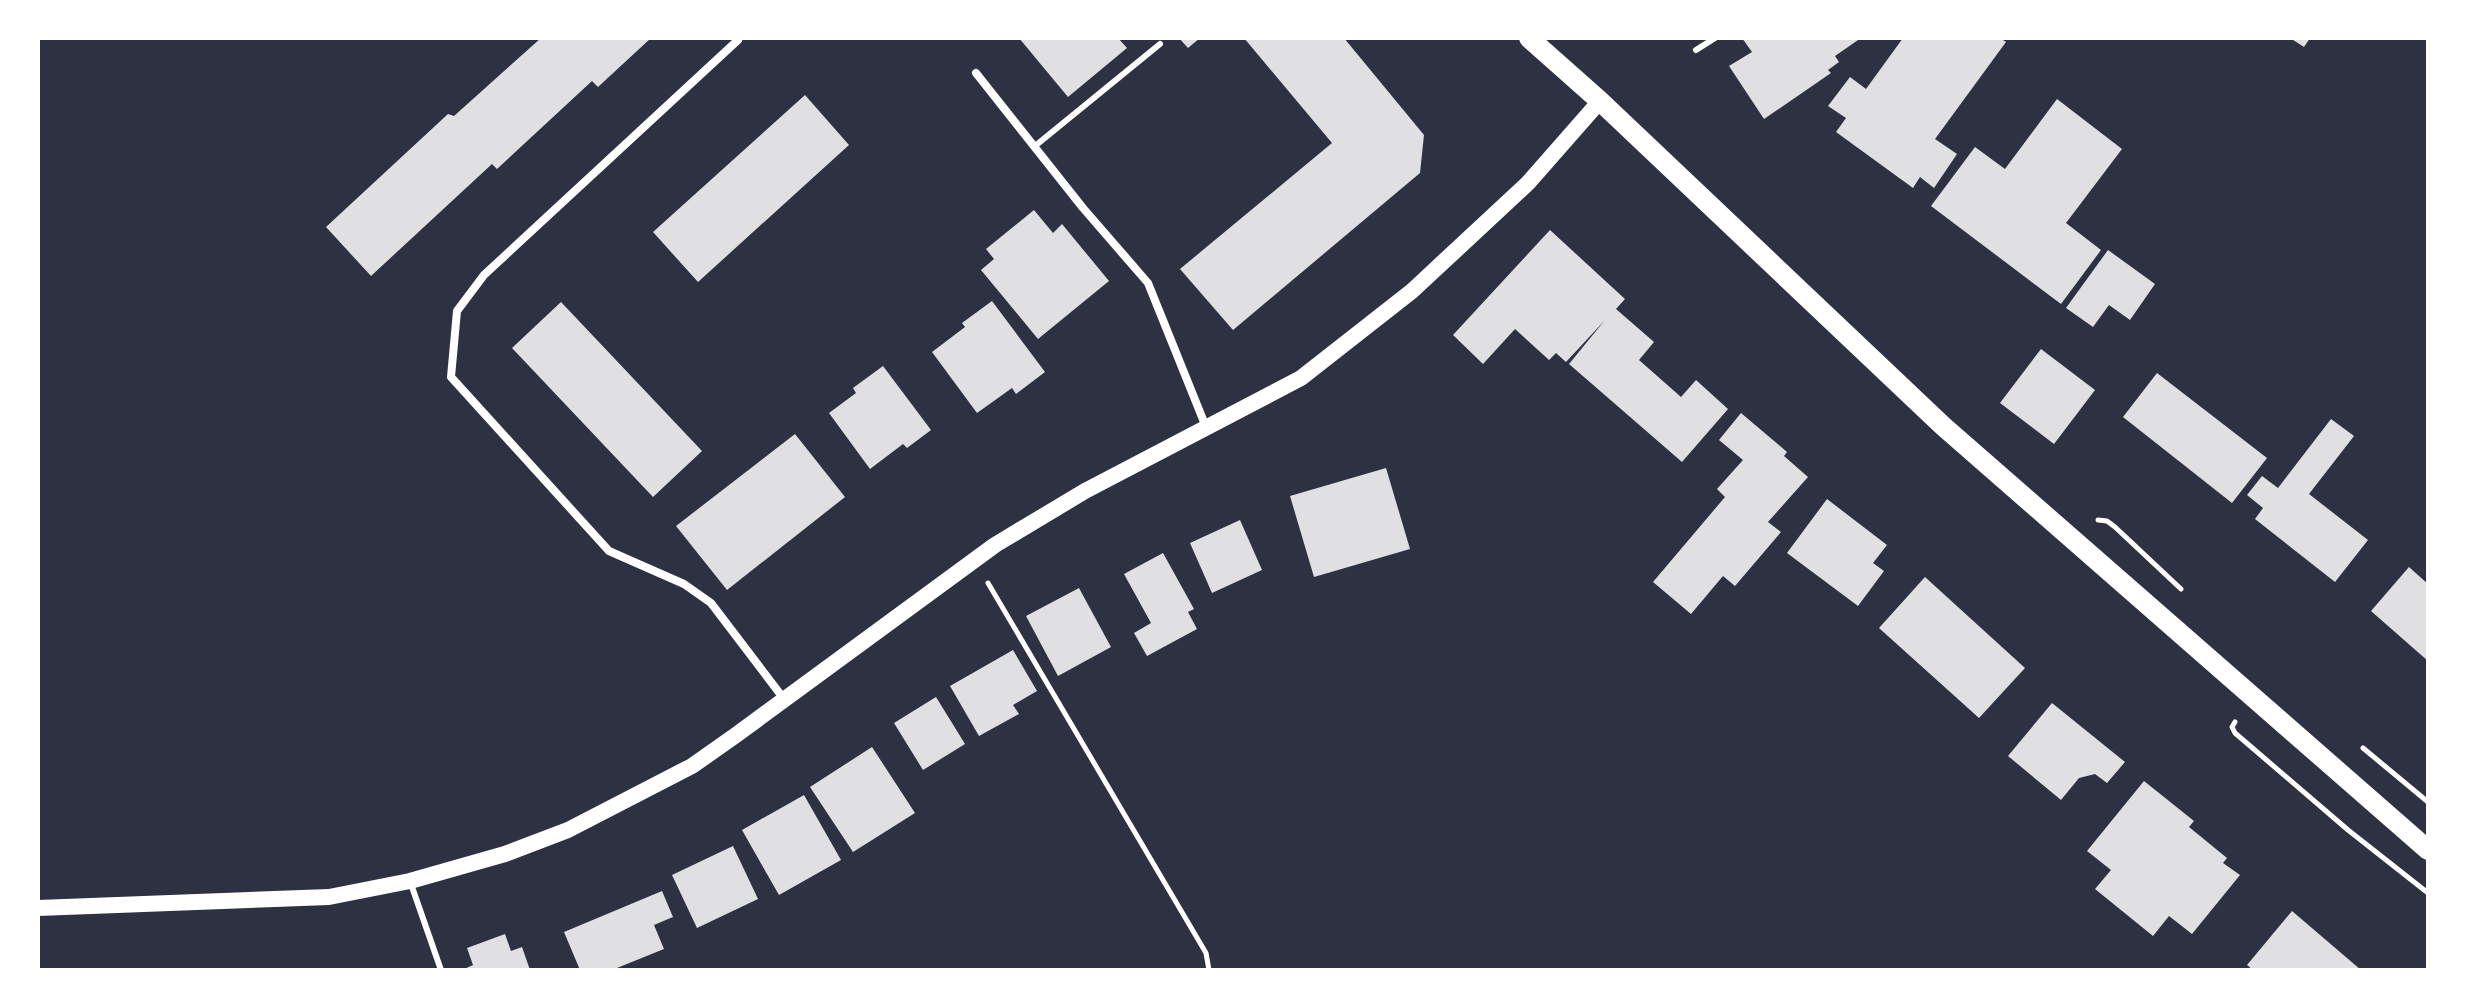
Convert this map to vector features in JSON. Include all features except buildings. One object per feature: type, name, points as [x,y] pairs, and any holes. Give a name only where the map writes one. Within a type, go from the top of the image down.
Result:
[{"type":"main road","points":[[1529,38],[1600,101],[1943,426],[2428,850]]},
{"type":"main road","points":[[38,908],[329,897],[410,881],[505,854],[605,813],[692,766],[974,559],[1085,491],[1301,378],[1412,291],[1528,183],[1600,101]]},
{"type":"street","points":[[738,40],[484,275],[457,311],[451,377],[609,551],[684,584],[711,603],[784,699]]},
{"type":"street","points":[[976,73],[1083,208],[1148,283],[1207,429]]},
{"type":"lane","points":[[1696,50],[1715,38]]},
{"type":"lane","points":[[1035,146],[1160,44]]},
{"type":"lane","points":[[410,881],[441,970]]},
{"type":"path","points":[[974,559],[1206,953],[1209,970]]},
{"type":"path","points":[[2248,692],[2232,727],[2235,733],[2348,830],[2428,893]]}]
